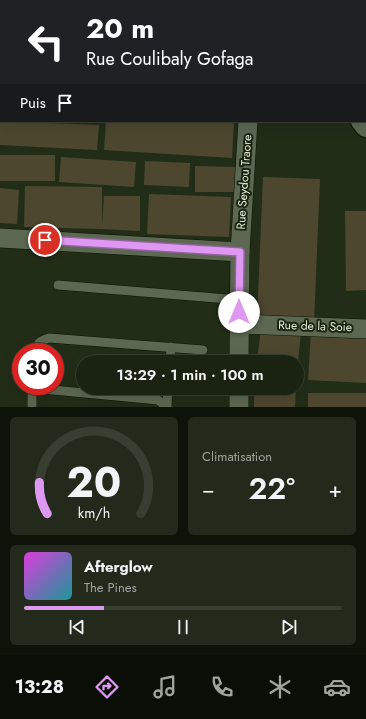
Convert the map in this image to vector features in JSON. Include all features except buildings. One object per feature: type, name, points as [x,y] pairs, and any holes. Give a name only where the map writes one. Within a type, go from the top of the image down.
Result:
[{"type":"street","name":"Rue Seydou Traore","points":[[239,355],[240,252],[248,122]]},
{"type":"street","points":[[0,238],[240,252]]},
{"type":"street","name":"Rue de la Soie","points":[[239,324],[366,328]]},
{"type":"street","points":[[239,395],[239,407]]},
{"type":"lane","points":[[58,285],[240,300]]},
{"type":"lane","points":[[38,343],[41,340],[49,338],[203,350]]},
{"type":"lane","points":[[170,355],[171,347]]},
{"type":"lane","points":[[64,390],[158,400],[167,407]]},
{"type":"lane","points":[[32,395],[32,407]]},
{"type":"lane","points":[[167,407],[168,395]]},
{"type":"route","points":[[45,240],[240,252],[239,312]]}]
